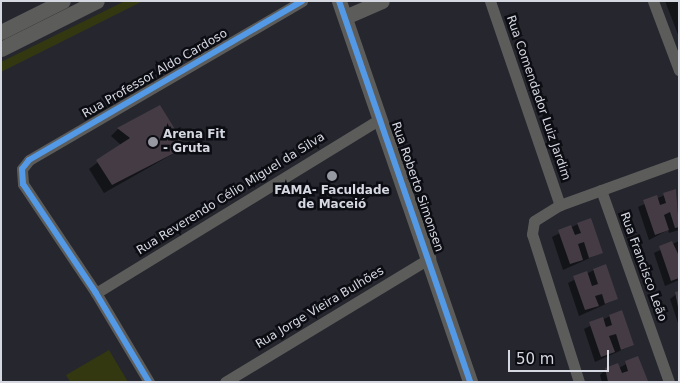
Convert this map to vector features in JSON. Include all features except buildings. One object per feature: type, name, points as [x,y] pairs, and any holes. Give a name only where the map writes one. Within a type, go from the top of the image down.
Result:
[{"type":"street","points":[[1,32],[64,1]]},
{"type":"street","points":[[1,49],[97,1]]},
{"type":"street","name":"Rua Professor Aldo Cardoso","points":[[96,293],[23,184],[22,169],[29,160],[302,1]]},
{"type":"street","name":"Rua Roberto Simonsen","points":[[339,1],[430,258],[470,382]]},
{"type":"street","points":[[346,17],[382,1]]},
{"type":"street","name":"Rua Comendador Luiz Jardim","points":[[490,1],[560,205]]},
{"type":"street","points":[[653,1],[679,70]]},
{"type":"street","name":"Rua Reverendo Célio Miguel da Silva","points":[[96,293],[380,119]]},
{"type":"street","points":[[579,382],[532,234],[534,221],[560,205],[679,162]]},
{"type":"street","name":"Rua Francisco Leão","points":[[601,190],[669,382]]},
{"type":"street","name":"Rua Jorge Vieira Bulhões","points":[[225,382],[430,258]]},
{"type":"street","points":[[96,293],[149,382]]},
{"type":"green space","points":[[125,1],[143,1],[1,72],[1,62]]},
{"type":"green space","points":[[109,350],[128,382],[70,382],[66,375]]},
{"type":"cycle path","points":[[149,382],[96,293],[23,184],[22,169],[29,160],[302,1]]},
{"type":"cycle path","points":[[339,1],[470,382]]},
{"type":"place","name":"Arena Fit - Gruta","points":[[153,142]]},
{"type":"place","name":"FAMA- Faculdade de Maceió","points":[[332,176]]}]
